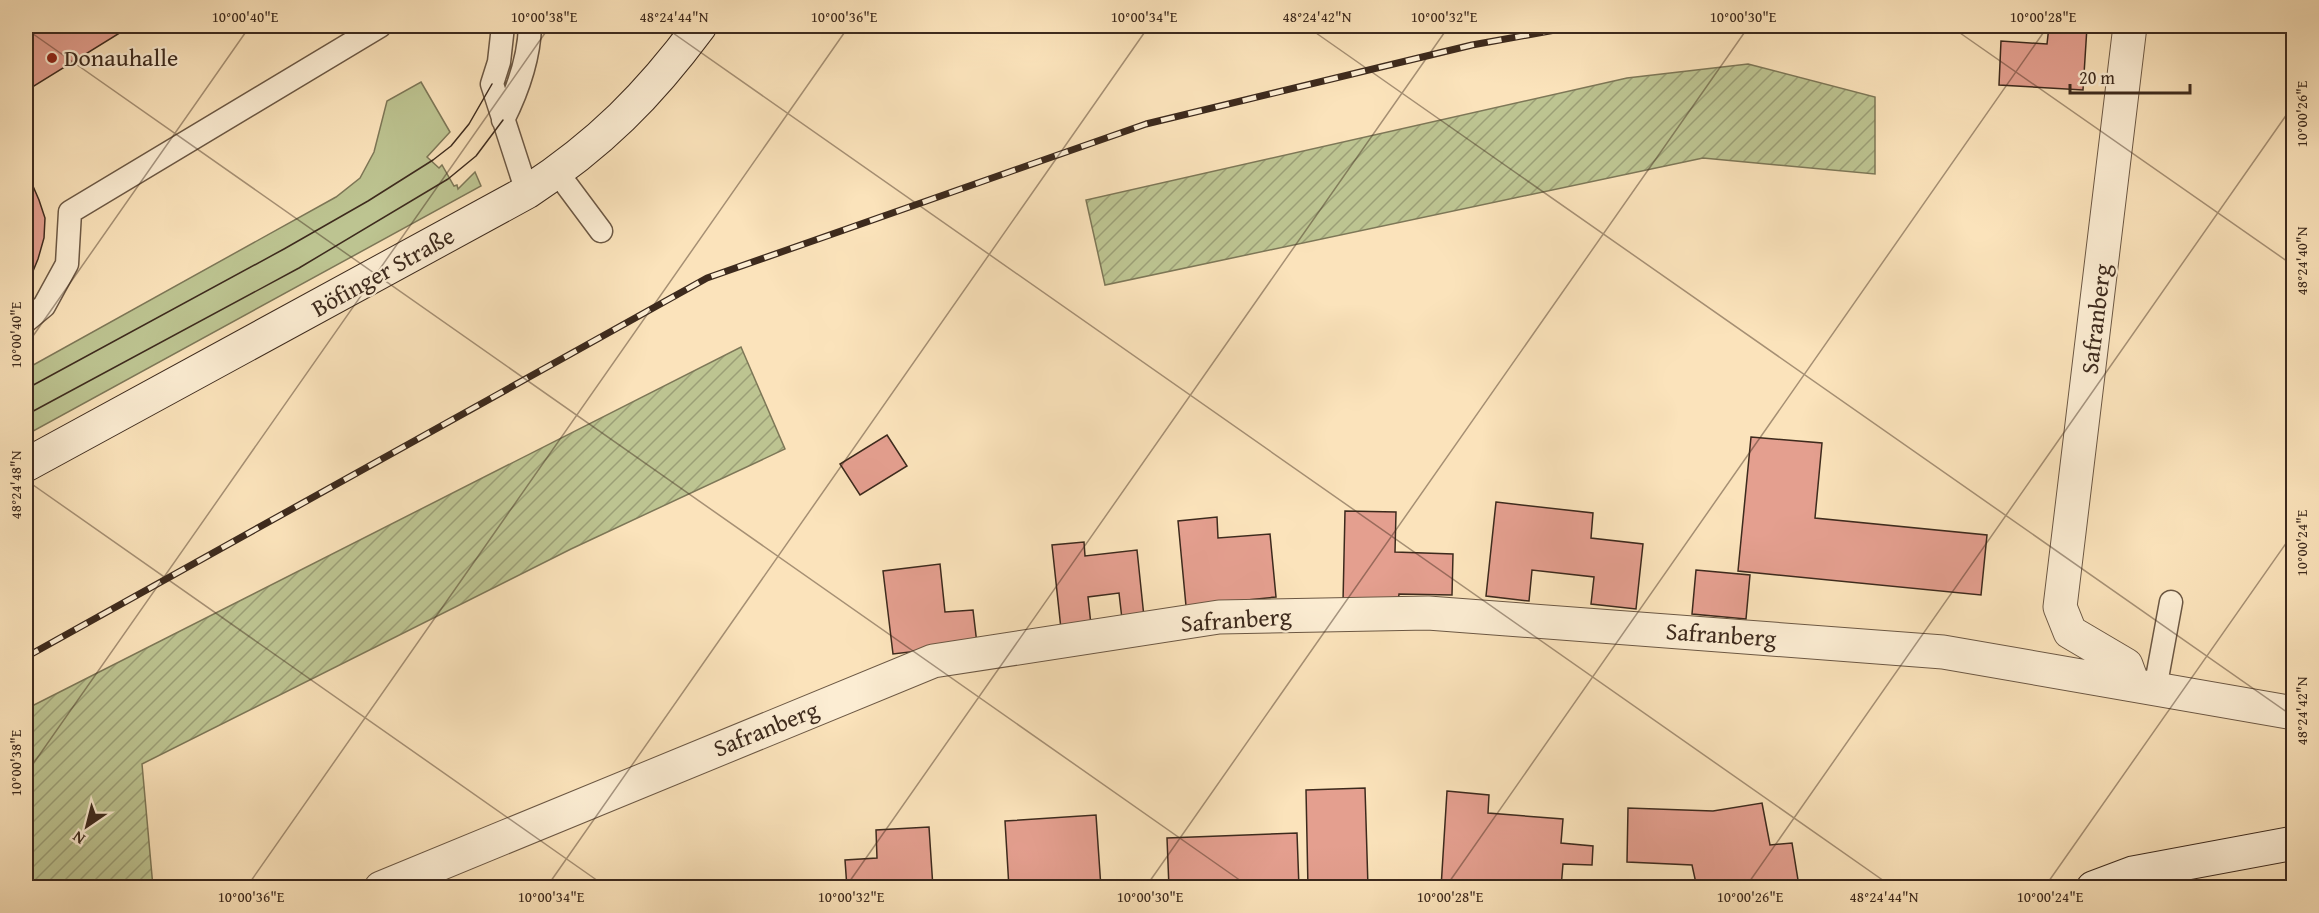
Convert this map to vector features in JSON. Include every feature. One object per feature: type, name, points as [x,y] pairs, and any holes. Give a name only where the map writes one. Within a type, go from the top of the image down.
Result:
[{"type":"street","name":"Böfinger Straße","points":[[26,465],[414,256],[527,192],[557,172],[611,129],[642,98],[700,26]]},
{"type":"street","name":"Safranberg","points":[[2130,26],[2060,608],[2070,632],[2126,665],[2144,687]]},
{"type":"street","name":"Safranberg","points":[[381,888],[933,662],[1219,617],[1428,613],[1943,652],[2294,713]]},
{"type":"street","points":[[2093,888],[2133,873],[2294,843]]},
{"type":"lane","points":[[26,321],[44,306],[67,264],[70,212],[380,26]]},
{"type":"lane","points":[[503,26],[499,62],[492,84],[527,192]]},
{"type":"lane","points":[[503,120],[517,92],[526,62],[530,26]]},
{"type":"lane","points":[[557,172],[602,231]]},
{"type":"lane","points":[[2144,687],[2170,602]]},
{"type":"green space","points":[[1748,64],[1875,97],[1875,174],[1703,158],[1105,285],[1086,200],[1627,78]]},
{"type":"green space","points":[[421,82],[450,132],[427,157],[439,168],[442,165],[458,189],[475,172],[481,186],[26,435],[26,369],[336,197],[360,178],[374,152],[387,101]]},
{"type":"green space","points":[[741,347],[785,449],[571,549],[142,764],[153,887],[26,887],[26,709]]},
{"type":"building","name":"Donauhalle","points":[[26,26],[131,26],[26,91]]},
{"type":"building","points":[[2049,26],[2087,27],[2083,90],[1999,85],[2001,41],[2047,44]]},
{"type":"building","points":[[26,170],[45,218],[44,238],[38,259],[26,283]]},
{"type":"building","points":[[887,435],[907,466],[860,495],[840,464]]},
{"type":"building","points":[[1751,437],[1822,443],[1815,518],[1987,535],[1981,595],[1738,571]]},
{"type":"building","points":[[1496,502],[1593,513],[1591,538],[1643,544],[1636,609],[1591,604],[1594,577],[1532,570],[1529,601],[1486,596]]},
{"type":"building","points":[[1345,511],[1396,512],[1395,552],[1453,554],[1452,595],[1399,594],[1398,603],[1343,602]]},
{"type":"building","points":[[1217,517],[1218,538],[1270,534],[1276,597],[1186,606],[1178,521]]},
{"type":"building","points":[[1084,542],[1085,556],[1137,550],[1144,617],[1122,619],[1119,593],[1088,597],[1091,625],[1061,629],[1052,545]]},
{"type":"building","points":[[940,564],[945,612],[973,610],[977,644],[893,654],[883,571]]},
{"type":"building","points":[[1696,570],[1750,575],[1746,619],[1692,614]]},
{"type":"building","points":[[1365,788],[1368,887],[1308,888],[1306,790]]},
{"type":"building","points":[[1447,791],[1489,795],[1488,813],[1563,819],[1561,843],[1593,846],[1592,865],[1563,864],[1561,888],[1441,888]]},
{"type":"building","points":[[1762,803],[1770,845],[1792,843],[1798,880],[1750,888],[1697,888],[1692,865],[1627,862],[1628,808],[1713,811]]},
{"type":"building","points":[[1096,815],[1101,888],[1009,888],[1005,821]]},
{"type":"building","points":[[929,827],[933,888],[847,888],[845,860],[877,858],[876,830]]},
{"type":"building","points":[[1297,833],[1299,888],[1169,888],[1167,838]]},
{"type":"tram line","points":[[26,389],[284,249],[368,201],[433,160],[451,146],[469,124],[492,84]]},
{"type":"tram line","points":[[26,415],[299,268],[448,179],[476,156],[503,120]]},
{"type":"railway","points":[[26,657],[707,278],[1146,124],[1472,45],[1577,26]]},
{"type":"place","name":"Donauhalle","points":[[52,58]]}]
